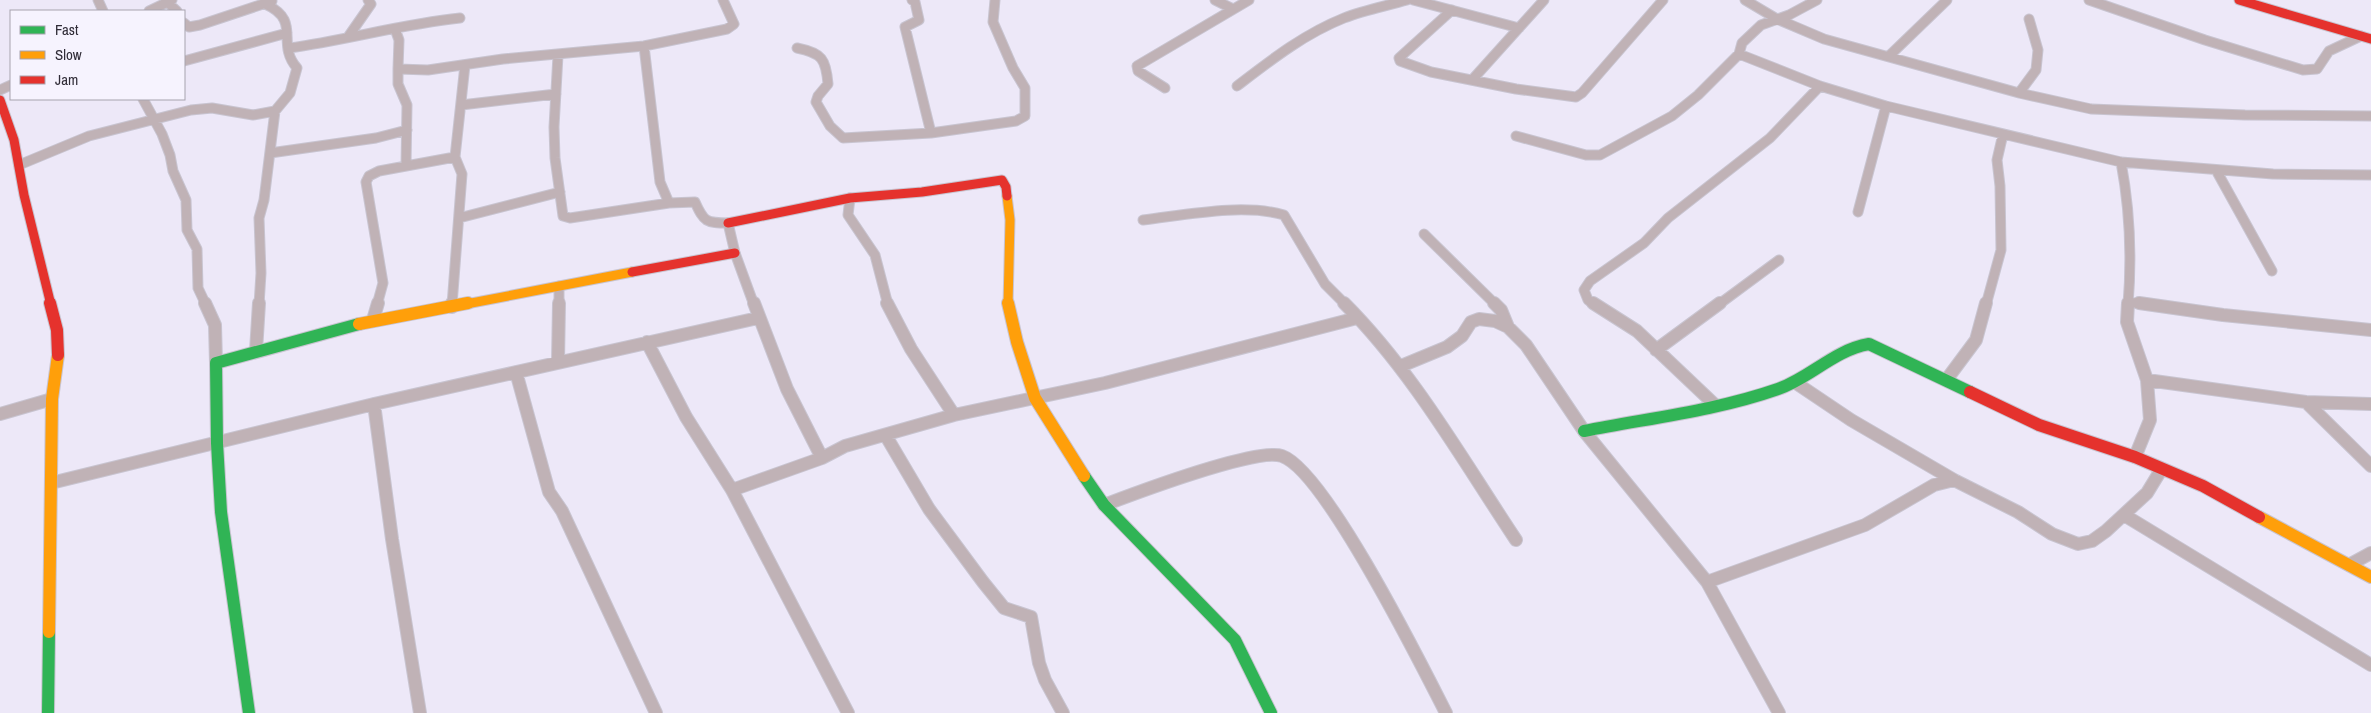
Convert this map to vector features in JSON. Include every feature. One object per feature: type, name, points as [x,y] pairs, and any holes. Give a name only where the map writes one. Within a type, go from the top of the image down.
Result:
[{"type":"street","points":[[348,36],[369,8],[371,4],[368,0]]},
{"type":"street","points":[[398,69],[428,70],[503,59],[644,46],[731,28],[734,24],[723,0]]},
{"type":"street","points":[[912,0],[915,2],[919,20],[905,26],[932,133]]},
{"type":"street","points":[[797,48],[816,52],[824,60],[828,84],[818,96],[816,102],[828,123],[840,137],[852,139],[932,133],[1016,121],[1025,116],[1026,88],[1013,68],[993,22],[995,0]]},
{"type":"street","points":[[1215,0],[1233,9]]},
{"type":"street","points":[[1165,88],[1138,71],[1137,66],[1249,0]]},
{"type":"street","points":[[1237,86],[1288,47],[1320,30],[1369,10],[1407,0]]},
{"type":"street","points":[[1413,0],[1519,28]]},
{"type":"street","points":[[1472,80],[1544,0]]},
{"type":"street","points":[[1452,10],[1399,58],[1403,63],[1472,80],[1538,93],[1576,97],[1662,0]]},
{"type":"street","points":[[1745,0],[1777,19],[1824,38],[2019,93],[2091,109],[2245,115],[2371,116]]},
{"type":"street","points":[[1516,136],[1586,155],[1600,155],[1672,116],[1698,95],[1739,54],[1742,43],[1761,25],[1817,0]]},
{"type":"street","points":[[1889,56],[1947,0]]},
{"type":"street","points":[[2089,0],[2205,40],[2303,70],[2317,69],[2329,51],[2366,37]]},
{"type":"street","points":[[2239,0],[2366,37]]},
{"type":"street","points":[[151,10],[170,1]]},
{"type":"street","points":[[185,24],[200,25],[269,2],[282,14],[287,23],[289,59],[297,68],[290,93],[275,111],[264,200],[260,209],[259,240],[262,271],[256,351]]},
{"type":"street","points":[[288,48],[395,29],[415,23],[460,18]]},
{"type":"street","points":[[2019,93],[2036,70],[2038,50],[2029,19]]},
{"type":"street","points":[[395,29],[399,40],[396,78],[399,89],[405,96],[407,105],[406,165]]},
{"type":"street","points":[[185,61],[287,33]]},
{"type":"street","points":[[644,46],[660,182],[669,203]]},
{"type":"street","points":[[1739,54],[1820,86],[1886,106],[2122,162],[2282,174],[2371,175]]},
{"type":"street","points":[[558,55],[555,158],[564,218],[669,203],[695,202],[703,219],[711,223],[728,223],[850,198],[922,192],[1002,180],[1006,187],[1010,220],[1007,298],[1017,342],[1035,398],[1077,466],[1104,505],[1235,640],[1271,713]]},
{"type":"street","points":[[452,307],[462,174],[455,157],[465,65]]},
{"type":"street","points":[[1714,404],[1637,331],[1588,300],[1584,290],[1590,282],[1644,243],[1668,218],[1770,138],[1820,86]]},
{"type":"street","points":[[461,105],[556,94]]},
{"type":"street","points":[[0,100],[3,116],[19,165],[23,196],[27,204],[57,330],[58,354],[52,399],[48,713]]},
{"type":"street","points":[[144,100],[162,134],[173,171],[186,200],[187,230],[197,249],[198,288],[215,325],[217,443],[221,512],[250,713]]},
{"type":"street","points":[[1858,212],[1886,106]]},
{"type":"street","points":[[19,165],[89,136],[182,112],[205,108],[252,115],[275,111]]},
{"type":"street","points":[[270,153],[376,138],[407,130]]},
{"type":"street","points":[[1947,379],[1976,340],[2001,250],[2000,186],[1997,160],[2003,134]]},
{"type":"street","points":[[373,320],[383,283],[366,182],[369,176],[379,171],[406,165],[455,157]]},
{"type":"street","points":[[2122,162],[2128,201],[2131,266],[2127,322],[2147,380],[2150,420],[2135,457]]},
{"type":"street","points":[[2216,170],[2272,271]]},
{"type":"street","points":[[459,218],[560,192]]},
{"type":"street","points":[[850,198],[848,215],[875,255],[889,310],[954,415]]},
{"type":"street","points":[[1143,220],[1215,213],[1278,211],[1284,215],[1325,284],[1375,334],[1401,366],[1516,540]]},
{"type":"street","points":[[728,223],[735,253],[753,299],[758,318],[788,389],[822,458]]},
{"type":"street","points":[[1424,234],[1501,310],[1508,327]]},
{"type":"street","points":[[216,363],[373,320],[452,307],[735,253]]},
{"type":"street","points":[[1656,350],[1779,260]]},
{"type":"street","points":[[558,362],[559,286]]},
{"type":"street","points":[[2129,302],[2223,315],[2371,330]]},
{"type":"street","points":[[51,483],[374,404],[758,318]]},
{"type":"street","points":[[732,490],[822,458],[845,446],[886,436],[954,415],[1105,383],[1316,327],[1358,318]]},
{"type":"street","points":[[1401,366],[1419,360],[1452,344],[1465,333],[1471,322],[1478,319],[1495,321],[1508,327],[1526,345],[1584,431],[1707,582],[1779,713]]},
{"type":"street","points":[[647,342],[686,416],[732,490],[848,713]]},
{"type":"street","points":[[1584,431],[1759,396],[1796,382],[1818,369],[1826,360],[1856,344],[1869,344],[1947,379],[2039,425],[2076,439],[2135,457],[2161,470],[2203,486],[2266,519],[2312,547],[2371,577]]},
{"type":"street","points":[[516,372],[549,492],[562,511],[656,713]]},
{"type":"street","points":[[2147,380],[2306,402],[2371,404]]},
{"type":"street","points":[[1796,382],[1851,420],[1954,480],[2018,512],[2052,534],[2078,544],[2092,541],[2124,514],[2147,493],[2161,470]]},
{"type":"street","points":[[0,414],[52,399]]},
{"type":"street","points":[[2306,402],[2371,466]]},
{"type":"street","points":[[374,404],[392,539],[420,713]]},
{"type":"street","points":[[886,436],[929,509],[983,582],[1004,608],[1024,613],[1031,617],[1039,663],[1045,680],[1063,713]]},
{"type":"street","points":[[1104,505],[1150,487],[1211,468],[1272,455],[1292,460],[1334,510],[1446,713]]},
{"type":"street","points":[[1707,582],[1865,525],[1934,485],[1954,480]]},
{"type":"street","points":[[2124,514],[2371,665]]},
{"type":"street","points":[[2349,565],[2371,553]]},
{"type":"traffic: fast","points":[[249,713],[221,512],[217,443],[216,363],[359,324]]},
{"type":"traffic: fast","points":[[1584,431],[1714,407],[1764,394],[1799,380],[1847,350],[1869,344],[1970,392]]},
{"type":"traffic: fast","points":[[1084,476],[1104,505],[1235,640],[1271,713]]},
{"type":"traffic: fast","points":[[48,713],[49,632]]},
{"type":"traffic: slow","points":[[1007,196],[1010,220],[1007,298],[1017,342],[1035,398],[1084,476]]},
{"type":"traffic: slow","points":[[359,324],[632,272]]},
{"type":"traffic: slow","points":[[49,632],[52,399],[58,355]]},
{"type":"traffic: slow","points":[[2259,517],[2371,577]]},
{"type":"traffic: jam","points":[[2239,0],[2371,39]]},
{"type":"traffic: jam","points":[[0,100],[14,140],[24,195],[57,330],[58,355]]},
{"type":"traffic: jam","points":[[728,223],[850,198],[922,192],[1002,180],[1006,187],[1007,196]]},
{"type":"traffic: jam","points":[[632,272],[735,253]]},
{"type":"traffic: jam","points":[[1970,392],[2039,425],[2135,457],[2203,486],[2259,517]]}]
